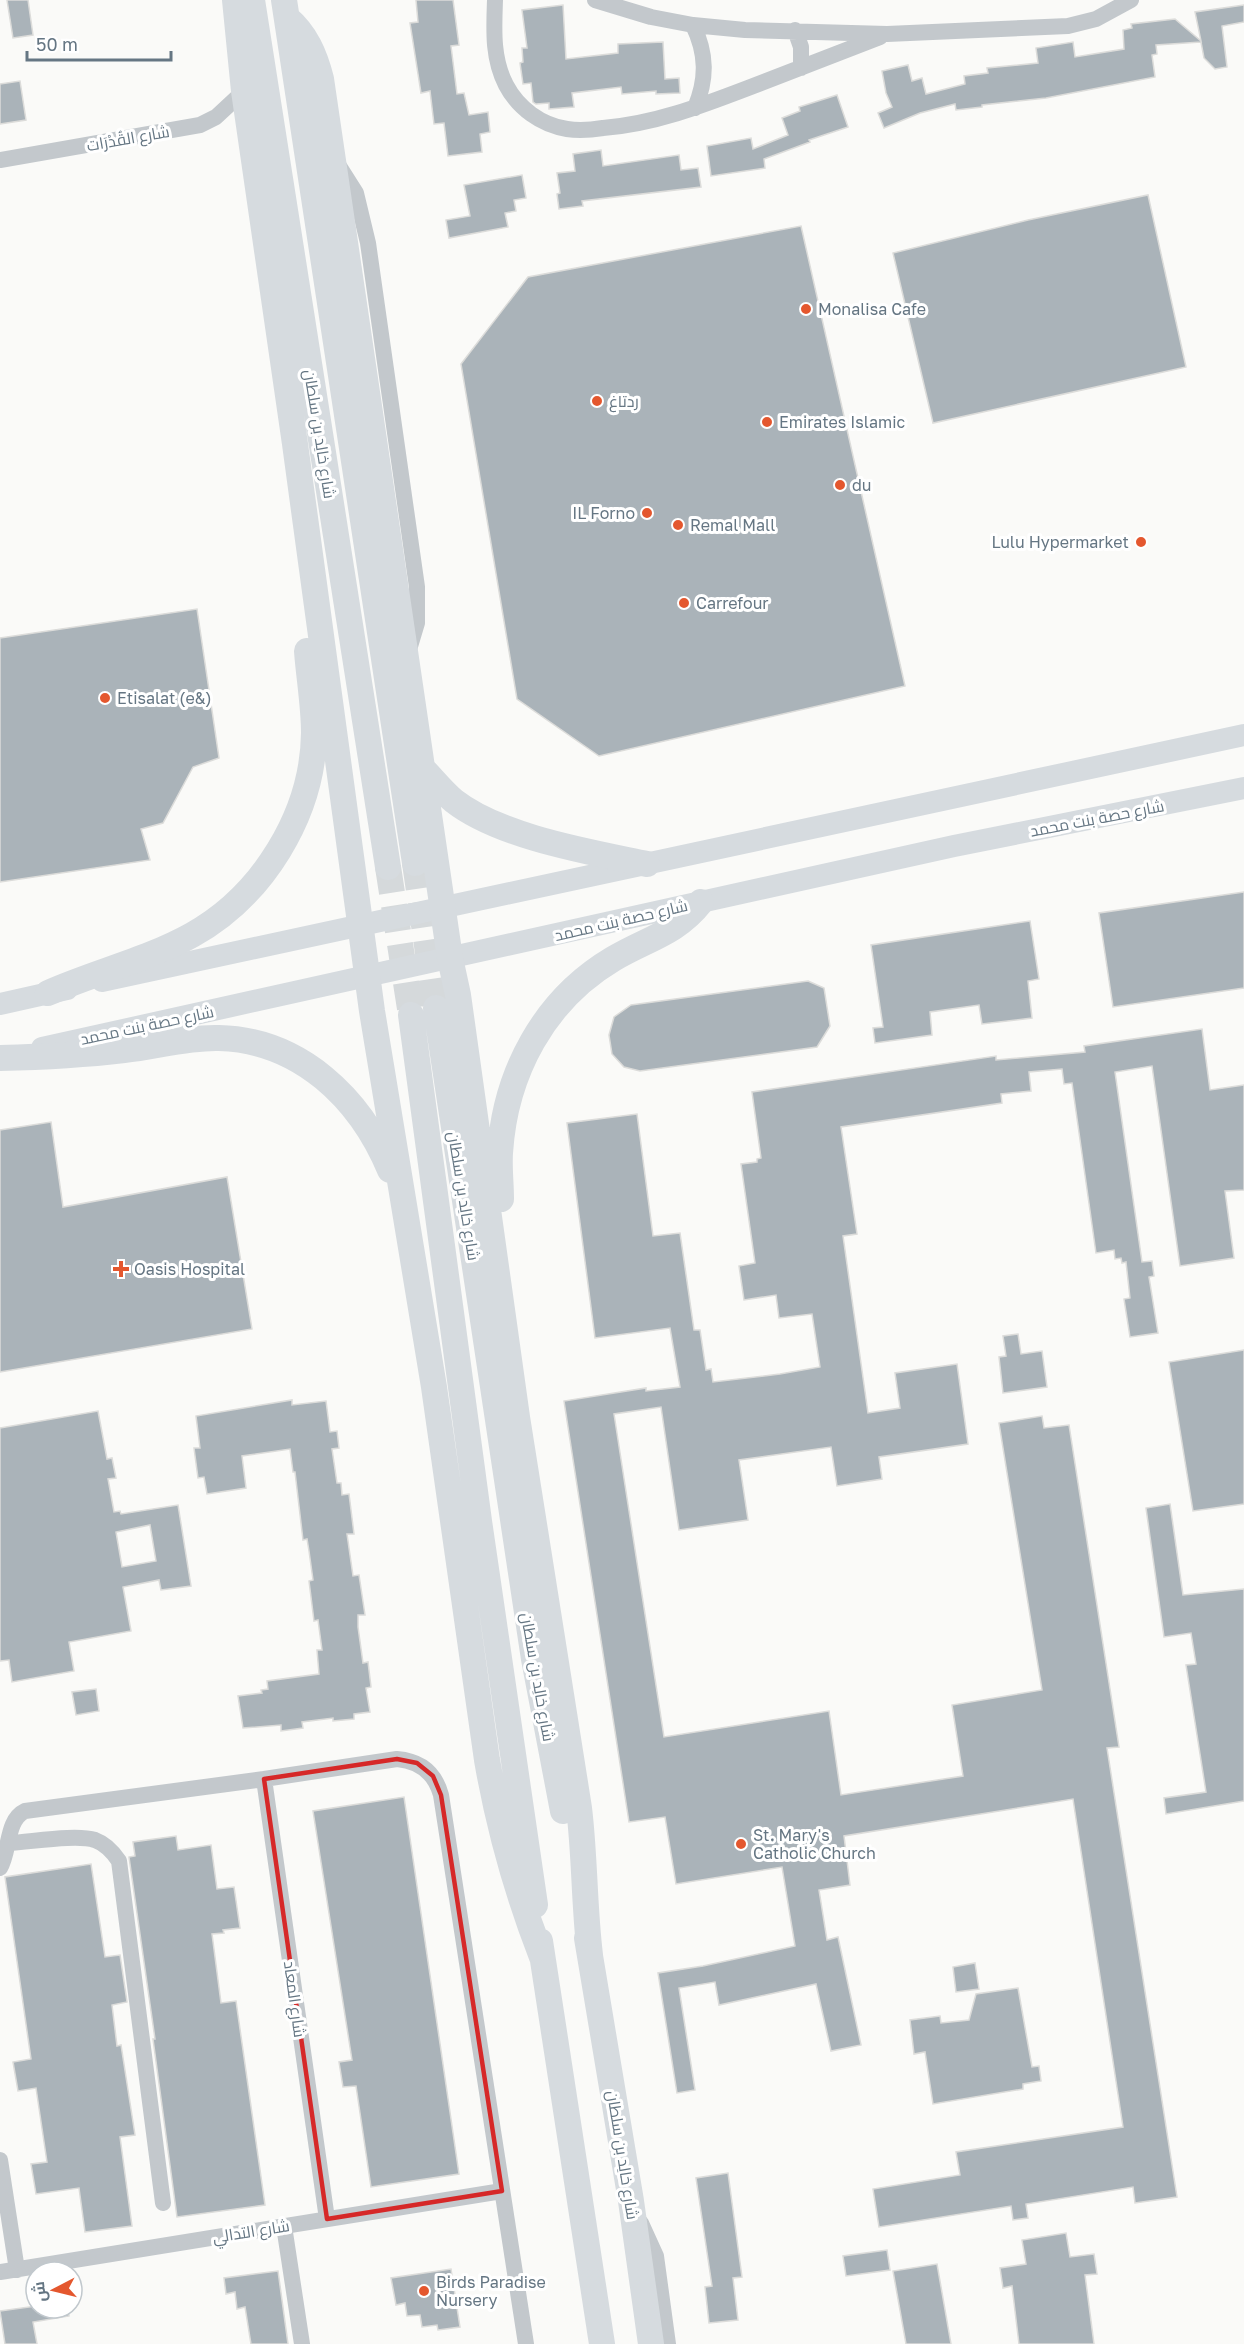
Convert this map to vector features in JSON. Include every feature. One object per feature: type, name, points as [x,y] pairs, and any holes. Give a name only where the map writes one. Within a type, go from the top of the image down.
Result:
[{"type":"main road","points":[[235,0],[244,91],[295,444],[367,976],[434,1387],[492,1789],[513,1876],[542,1957]]},
{"type":"main road","name":"شارع خالِد بن سلطان","points":[[252,0],[388,867]]},
{"type":"main road","points":[[285,9],[306,40],[318,65],[450,958],[458,995],[517,1417],[579,1808],[590,1955]]},
{"type":"main road","name":"شارع خالِد بن سلطان","points":[[285,9],[415,863]]},
{"type":"main road","points":[[48,993],[169,946],[213,922],[250,889],[275,856],[290,828],[306,783],[314,734],[294,493],[295,444]]},
{"type":"main road","points":[[0,1004],[1244,735]]},
{"type":"main road","points":[[422,768],[455,802],[494,823],[560,845],[647,864]]},
{"type":"main road","name":"شارع حصة بنت محمد","points":[[0,1058],[954,846],[1244,788]]},
{"type":"main road","points":[[496,1265],[500,1235],[500,1162],[504,1124],[516,1075],[535,1036],[562,1000],[596,970],[615,957],[672,929],[688,917],[701,902]]},
{"type":"main road","name":"شارع خالِد بن سلطان","points":[[602,2344],[542,1957],[478,1510],[424,1011],[534,1659],[590,1955],[631,2201],[651,2344]]},
{"type":"main road","points":[[0,1058],[95,1054],[198,1038],[219,1038],[256,1043],[280,1051],[319,1072],[347,1098],[369,1128],[404,1205]]},
{"type":"street","points":[[595,0],[640,15],[693,25],[745,30],[887,34],[1068,26],[1096,19],[1131,0]]},
{"type":"street","points":[[499,3],[494,39],[500,70],[514,98],[525,110],[537,118],[559,127],[583,130],[645,122],[695,108],[887,34]]},
{"type":"street","points":[[693,25],[703,51],[705,64],[701,94],[695,108]]},
{"type":"street","points":[[795,30],[801,47],[801,68]]},
{"type":"street","name":"شارع القُدْرَات","points":[[0,160],[200,125],[216,117],[244,91]]},
{"type":"street","points":[[0,1868],[14,1822],[25,1811],[397,1759],[417,1763],[433,1776],[441,1795],[526,2344]]},
{"type":"street","name":"شارع المعاد","points":[[264,1779],[327,2219]]},
{"type":"street","points":[[9,1843],[85,1838],[103,1844],[119,1861],[163,2203]]},
{"type":"street","points":[[0,2160],[8,2271]]},
{"type":"street","name":"شارع التدالي","points":[[8,2271],[502,2191]]},
{"type":"street","points":[[631,2201],[656,2256],[668,2344]]},
{"type":"street","points":[[284,2226],[302,2344]]},
{"type":"highlighted area","points":[[397,1759],[417,1763],[433,1776],[441,1795],[502,2191],[327,2219],[264,1779]]},
{"type":"building","points":[[7,0],[28,0],[33,35],[13,38]]},
{"type":"building","points":[[416,0],[453,0],[459,45],[451,46],[457,94],[464,93],[469,115],[488,112],[490,132],[480,134],[482,152],[448,156],[444,123],[434,124],[430,91],[421,93],[410,23],[418,22]]},
{"type":"building","points":[[563,5],[566,59],[618,53],[618,44],[663,42],[665,79],[679,78],[680,93],[656,94],[656,91],[622,94],[621,87],[572,93],[574,107],[549,109],[549,103],[536,104],[533,102],[531,83],[523,84],[520,63],[523,62],[522,48],[527,48],[522,10]]},
{"type":"building","points":[[1244,5],[1244,22],[1222,26],[1227,67],[1215,69],[1204,58],[1201,42],[1156,45],[1157,54],[1152,55],[1155,77],[1046,98],[982,105],[982,107],[956,110],[955,104],[920,113],[884,128],[878,113],[892,107],[886,93],[882,71],[908,65],[912,81],[922,78],[926,94],[965,84],[964,76],[988,73],[987,68],[1038,63],[1036,48],[1073,42],[1075,57],[1124,49],[1123,30],[1132,28],[1131,24],[1175,19],[1201,41],[1195,12]]},
{"type":"building","points":[[20,81],[26,120],[0,124],[0,84]]},
{"type":"building","points":[[837,95],[848,127],[764,159],[765,168],[711,176],[707,146],[751,138],[753,149],[788,135],[782,118],[800,111],[799,107]]},
{"type":"building","points":[[601,150],[603,166],[679,155],[681,170],[698,168],[701,187],[582,201],[583,206],[559,209],[557,194],[560,193],[557,173],[575,171],[573,154]]},
{"type":"building","points":[[522,175],[526,198],[514,200],[516,211],[505,213],[508,227],[449,238],[446,220],[470,216],[464,185]]},
{"type":"building","points":[[1148,195],[1186,367],[933,423],[893,253],[1028,220]]},
{"type":"building","name":"Remal Mall","points":[[801,226],[905,686],[599,756],[517,699],[461,364],[528,277]]},
{"type":"building","name":"Etisalat (e&)","points":[[197,609],[219,758],[193,767],[163,823],[141,829],[150,860],[0,882],[0,638]]},
{"type":"building","points":[[1244,892],[1244,988],[1113,1007],[1099,913]]},
{"type":"building","points":[[1030,921],[1039,979],[1028,981],[1032,1018],[982,1024],[979,1005],[930,1012],[932,1035],[875,1043],[873,1028],[883,1027],[871,945]]},
{"type":"building","points":[[808,981],[824,988],[830,1026],[817,1047],[640,1071],[624,1067],[612,1054],[609,1035],[614,1017],[631,1005]]},
{"type":"building","points":[[1202,1029],[1210,1090],[1244,1085],[1244,1190],[1225,1191],[1234,1258],[1180,1266],[1152,1066],[1115,1072],[1142,1262],[1152,1261],[1154,1276],[1149,1277],[1158,1333],[1130,1337],[1124,1299],[1130,1298],[1126,1262],[1122,1263],[1121,1258],[1115,1259],[1114,1250],[1096,1253],[1072,1083],[1064,1084],[1062,1069],[1029,1072],[1031,1091],[1001,1094],[1002,1103],[841,1127],[857,1234],[843,1236],[868,1413],[900,1408],[895,1373],[957,1364],[968,1444],[879,1457],[882,1479],[837,1486],[831,1447],[739,1460],[748,1520],[679,1530],[661,1407],[614,1414],[664,1737],[829,1711],[841,1795],[963,1776],[952,1705],[1042,1690],[999,1423],[1042,1416],[1044,1428],[1069,1425],[1119,1747],[1107,1748],[1177,2197],[1135,2203],[1133,2187],[1026,2204],[1028,2218],[1013,2220],[1011,2206],[879,2227],[873,2189],[960,2175],[956,2152],[1123,2127],[1073,1799],[844,1836],[850,1885],[819,1890],[827,1940],[838,1937],[861,2045],[831,2051],[816,1984],[719,2005],[715,1982],[679,1988],[695,2090],[677,2093],[658,1973],[703,1966],[795,1946],[782,1867],[676,1884],[665,1817],[629,1822],[564,1401],[646,1388],[646,1391],[680,1387],[670,1328],[595,1338],[567,1123],[637,1114],[653,1236],[680,1233],[694,1330],[700,1330],[706,1370],[711,1369],[713,1382],[780,1374],[820,1367],[812,1314],[779,1318],[776,1295],[744,1300],[739,1266],[755,1263],[741,1164],[757,1162],[757,1159],[761,1158],[752,1092],[996,1056],[996,1060],[1085,1052],[1084,1046]]},
{"type":"building","name":"Oasis Hospital","points":[[51,1122],[63,1207],[227,1177],[252,1329],[0,1372],[0,1130]]},
{"type":"building","points":[[1018,1334],[1021,1354],[1042,1351],[1047,1387],[1003,1393],[999,1357],[1006,1356],[1003,1336]]},
{"type":"building","points":[[1244,1350],[1244,1504],[1193,1511],[1169,1362]]},
{"type":"building","points":[[292,1400],[292,1405],[326,1401],[330,1432],[337,1431],[339,1448],[332,1449],[337,1483],[341,1483],[342,1495],[349,1494],[354,1534],[347,1534],[353,1576],[359,1575],[365,1615],[358,1615],[358,1627],[363,1663],[368,1662],[371,1687],[366,1688],[370,1712],[354,1714],[354,1719],[333,1721],[333,1718],[302,1722],[303,1728],[281,1731],[281,1725],[243,1728],[238,1696],[262,1693],[261,1690],[268,1689],[267,1681],[319,1674],[317,1650],[322,1650],[318,1620],[314,1621],[309,1581],[313,1580],[309,1551],[307,1539],[303,1540],[290,1449],[242,1456],[246,1488],[207,1494],[204,1477],[198,1478],[194,1448],[200,1448],[196,1416]]},
{"type":"building","points":[[98,1411],[107,1459],[112,1458],[116,1478],[108,1479],[114,1512],[120,1511],[121,1514],[178,1505],[191,1586],[161,1590],[159,1580],[123,1587],[131,1631],[69,1642],[74,1671],[12,1682],[9,1660],[0,1661],[0,1428]],"holes":[[[150,1525],[156,1561],[122,1567],[116,1532]]]},
{"type":"building","points":[[1170,1504],[1183,1595],[1244,1589],[1244,1801],[1166,1814],[1164,1798],[1206,1792],[1186,1665],[1196,1664],[1191,1633],[1164,1637],[1146,1508]]},
{"type":"building","points":[[96,1689],[99,1711],[76,1715],[72,1692]]},
{"type":"building","points":[[404,1797],[459,2174],[371,2187],[356,2086],[343,2087],[339,2062],[352,2060],[313,1811]]},
{"type":"building","points":[[176,1836],[178,1850],[211,1845],[217,1889],[234,1887],[240,1928],[212,1934],[221,2003],[236,2001],[265,2205],[177,2217],[129,1857],[135,1856],[133,1842]]},
{"type":"building","points":[[91,1864],[105,1957],[120,1955],[127,2002],[112,2005],[117,2046],[121,2045],[135,2135],[120,2137],[132,2226],[85,2232],[79,2188],[36,2194],[31,2164],[47,2162],[36,2088],[18,2091],[13,2062],[31,2059],[5,1877]]},
{"type":"building","points":[[975,1963],[979,1989],[956,1992],[953,1967]]},
{"type":"building","points":[[1018,1988],[1032,2067],[1039,2066],[1041,2081],[1023,2084],[1023,2089],[933,2104],[925,2052],[914,2054],[910,2020],[940,2016],[941,2023],[969,2020],[976,1994]]},
{"type":"building","points":[[728,2173],[742,2277],[733,2278],[738,2320],[709,2323],[705,2287],[712,2286],[696,2178]]},
{"type":"building","points":[[1066,2233],[1070,2257],[1094,2254],[1097,2274],[1085,2275],[1094,2344],[1019,2344],[1012,2286],[1003,2288],[1000,2268],[1026,2264],[1022,2240]]},
{"type":"building","points":[[887,2250],[890,2270],[846,2276],[843,2256]]},
{"type":"building","points":[[937,2264],[951,2344],[906,2344],[893,2271]]},
{"type":"building","name":"Birds Paradise Nursery","points":[[451,2269],[460,2327],[438,2330],[437,2325],[422,2327],[420,2315],[407,2316],[405,2303],[396,2305],[391,2278]]},
{"type":"building","points":[[278,2271],[288,2344],[251,2344],[245,2307],[237,2309],[235,2292],[226,2294],[224,2278]]},
{"type":"building","points":[[24,2308],[24,2320],[45,2320],[33,2322],[37,2344],[5,2344],[0,2311]]},
{"type":"tunnel","points":[[415,863],[436,1008]]},
{"type":"tunnel","points":[[388,867],[411,1015]]},
{"type":"place","name":"Monalisa Cafe","points":[[806,309]]},
{"type":"place","name":"ردتاغ","points":[[597,401]]},
{"type":"place","name":"Emirates Islamic","points":[[767,422]]},
{"type":"place","name":"du","points":[[840,485]]},
{"type":"place","name":"IL Forno","points":[[647,513]]},
{"type":"place","name":"Remal Mall","points":[[678,525]]},
{"type":"place","name":"Lulu Hypermarket","points":[[1141,542]]},
{"type":"place","name":"Carrefour","points":[[684,603]]},
{"type":"place","name":"Etisalat (e&)","points":[[105,698]]},
{"type":"place","name":"Oasis Hospital","points":[[121,1269]]},
{"type":"place","name":"St. Mary's Catholic Church","points":[[741,1844]]},
{"type":"place","name":"Birds Paradise Nursery","points":[[424,2291]]}]
